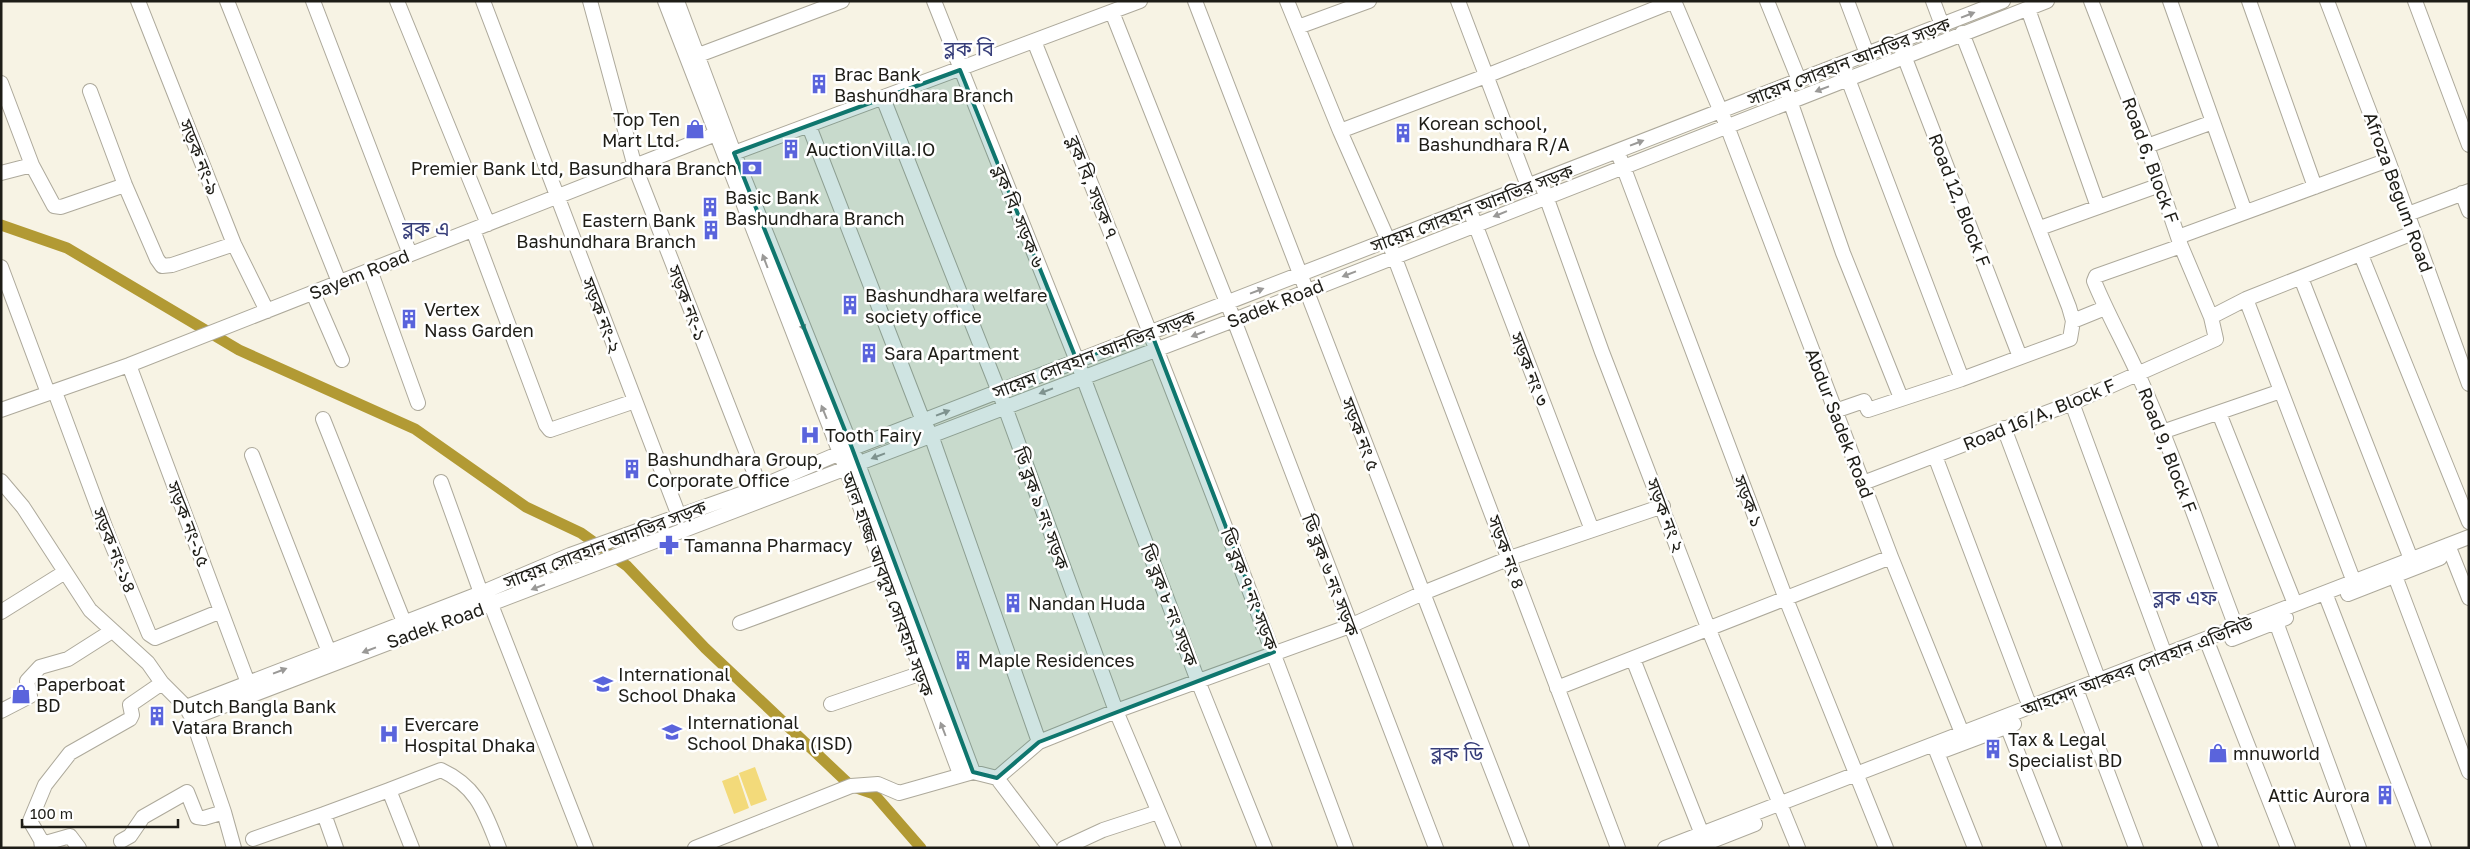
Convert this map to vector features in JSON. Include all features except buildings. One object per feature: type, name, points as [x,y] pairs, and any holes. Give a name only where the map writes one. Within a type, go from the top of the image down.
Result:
[{"type":"street","name":"সড়ক নং-৯","points":[[138,1],[234,244],[267,311]]},
{"type":"street","points":[[227,1],[339,282]]},
{"type":"street","points":[[313,1],[410,254]]},
{"type":"street","points":[[397,1],[488,224]]},
{"type":"street","name":"সড়ক নং-২","points":[[483,1],[679,516]]},
{"type":"street","name":"সড়ক নং-১","points":[[590,1],[635,167],[760,487]]},
{"type":"street","name":"আল হাজ্জ আবদুস সোবহান সড়ক","points":[[665,1],[716,134],[846,451]]},
{"type":"street","points":[[677,1],[696,56],[967,773]]},
{"type":"street","points":[[696,56],[842,1]]},
{"type":"street","name":"ব্লক বি, সড়ক ৬","points":[[934,1],[1077,361]]},
{"type":"street","points":[[734,153],[960,70],[1140,1]]},
{"type":"street","name":"সড়ক নং ৫","points":[[1195,1],[1522,848]]},
{"type":"street","name":"সড়ক নং ৪","points":[[1287,1],[1340,131],[1388,240],[1510,558],[1618,848]]},
{"type":"street","points":[[1298,27],[1369,1]]},
{"type":"street","points":[[1458,1],[1528,186]]},
{"type":"street","points":[[1340,131],[1486,76],[1674,1]]},
{"type":"street","name":"Abdur Sadek Road","points":[[1674,1],[1726,126],[1891,557],[1962,734]]},
{"type":"street","points":[[1767,1],[1799,80]]},
{"type":"street","points":[[1847,1],[1867,54]]},
{"type":"street","points":[[1932,1],[1942,25]]},
{"type":"street","name":"সায়েম সোবহান আনভির সড়ক","points":[[189,712],[248,683],[570,555],[760,487],[999,391],[2003,1]]},
{"type":"street","name":"সায়েম সোবহান আনভির সড়ক","points":[[1545,196],[2047,1]]},
{"type":"street","name":"Road 6, Block F","points":[[2091,1],[2147,146],[2180,241],[2211,317],[2216,336],[2214,341]]},
{"type":"street","points":[[2170,1],[2245,212]]},
{"type":"street","points":[[2249,1],[2315,187]]},
{"type":"street","name":"Afroza Begum Road","points":[[2327,1],[2388,160],[2411,213],[2413,234],[2469,384]]},
{"type":"street","name":"Afroza Begum Road","points":[[2334,1],[2411,213],[2469,365]]},
{"type":"street","points":[[2415,1],[2469,145]]},
{"type":"street","points":[[2028,9],[2098,207]]},
{"type":"street","name":"ডি ব্লক ৬ নং সড়ক","points":[[1112,12],[1234,320],[1436,848]]},
{"type":"street","points":[[1835,411],[1864,400],[1868,410],[1962,379],[2070,339],[2073,321],[2040,228],[1962,34]]},
{"type":"street","name":"ব্লক বি, সড়ক ৭","points":[[1034,41],[1151,332]]},
{"type":"street","name":"Road 12, Block F","points":[[1899,42],[2020,358]]},
{"type":"street","points":[[1843,64],[1962,379]]},
{"type":"street","points":[[1,83],[32,165],[54,206],[61,207],[125,185]]},
{"type":"street","points":[[1784,86],[1843,252],[1901,398]]},
{"type":"street","points":[[90,91],[125,185],[162,266],[172,265],[234,244]]},
{"type":"street","name":"ডি ব্লক ৯ নং সড়ক","points":[[883,98],[999,391],[1116,711],[1174,848]]},
{"type":"street","points":[[2147,146],[2213,122]]},
{"type":"street","points":[[809,126],[923,421],[931,435],[1039,742]]},
{"type":"street","name":"Sayem Road","points":[[1,410],[129,365],[716,134]]},
{"type":"street","name":"সড়ক ১","points":[[1618,151],[1786,599],[1860,778],[1886,848]]},
{"type":"street","points":[[2180,241],[2245,212],[2388,160]]},
{"type":"street","points":[[1,174],[32,165]]},
{"type":"street","name":"সড়ক নং ২","points":[[1541,180],[1545,196],[1602,352],[1663,506],[1708,630],[1798,848]]},
{"type":"street","points":[[2040,228],[2160,185]]},
{"type":"street","points":[[2411,213],[2466,192],[2469,211]]},
{"type":"street","name":"Sadek Road","points":[[189,712],[492,604],[1234,320],[1545,196]]},
{"type":"street","name":"সড়ক নং ৩","points":[[1469,209],[1592,530]]},
{"type":"street","points":[[473,230],[546,425],[550,430],[635,401]]},
{"type":"street","points":[[2211,317],[2246,299],[2361,256],[2413,234]]},
{"type":"street","name":"Road 9, Block F","points":[[2180,241],[2096,276],[2094,281],[2105,308],[2138,373],[2236,628]]},
{"type":"street","points":[[2361,256],[2469,522]]},
{"type":"street","points":[[1,267],[52,392]]},
{"type":"street","points":[[370,270],[418,403]]},
{"type":"street","points":[[2301,278],[2411,559]]},
{"type":"street","points":[[313,293],[342,360]]},
{"type":"street","points":[[2246,299],[2354,582]]},
{"type":"street","points":[[2073,321],[2105,308]]},
{"type":"street","name":"ডি ব্লক ৭ নং সড়ক","points":[[1151,332],[1274,652],[1346,848]]},
{"type":"street","name":"Road 16/A, Block F","points":[[1863,483],[2072,403],[2214,341]]},
{"type":"street","name":"ডি ব্লক ৮ নং সড়ক","points":[[1077,361],[1198,681],[1265,848]]},
{"type":"street","name":"সড়ক নং-১৫","points":[[129,365],[248,683]]},
{"type":"street","points":[[2162,432],[2281,391]]},
{"type":"street","name":"সড়ক নং-১৪","points":[[52,392],[110,540],[150,634],[155,638],[221,611]]},
{"type":"street","points":[[2072,403],[2165,655]]},
{"type":"street","points":[[2219,413],[2295,604]]},
{"type":"street","points":[[323,419],[404,622]]},
{"type":"street","points":[[2004,428],[2098,681]]},
{"type":"street","points":[[252,455],[329,652]]},
{"type":"street","points":[[1934,456],[2030,707]]},
{"type":"street","name":"আল হাজ্জ আবদুস সোবহান সড়ক","points":[[851,466],[883,570],[922,673],[967,773]]},
{"type":"street","points":[[1,481],[23,507],[90,610],[148,663],[162,683],[189,712],[224,812],[234,848]]},
{"type":"street","points":[[441,482],[482,591],[492,604],[586,848]]},
{"type":"street","points":[[997,778],[1039,742],[1274,652],[1350,626],[1422,593],[1510,558],[1663,506]]},
{"type":"street","name":"আহমেদ আকবর সোবহান এভিনিউ","points":[[1665,848],[1702,843],[1860,778],[2450,550],[2469,537]]},
{"type":"street","name":"আহমেদ আকবর সোবহান এভিনিউ","points":[[1936,749],[1962,734],[2006,722],[2030,707],[2078,694],[2098,681],[2140,670],[2165,655],[2207,644],[2236,628],[2274,618],[2295,604],[2327,597],[2354,582],[2393,572],[2411,559],[2450,550],[2469,548]]},
{"type":"street","points":[[2450,550],[2469,598]]},
{"type":"street","points":[[1557,688],[1891,557]]},
{"type":"street","points":[[740,623],[883,570]]},
{"type":"street","points":[[1,612],[65,572]]},
{"type":"street","points":[[2393,572],[2469,772]]},
{"type":"street","points":[[2327,597],[2424,848]]},
{"type":"street","points":[[2274,618],[2360,848]]},
{"type":"street","points":[[1,711],[30,696],[26,681],[40,666],[68,659],[112,631]]},
{"type":"street","points":[[2207,644],[2288,848]]},
{"type":"street","points":[[1633,659],[1702,843]]},
{"type":"street","points":[[2140,670],[2210,848]]},
{"type":"street","points":[[831,704],[922,673]]},
{"type":"street","points":[[79,848],[70,836],[42,846],[30,820],[45,785],[70,754],[130,719],[132,715],[130,705],[162,683]]},
{"type":"street","points":[[2078,694],[2136,848]]},
{"type":"street","points":[[2006,722],[2054,848]]},
{"type":"street","points":[[1936,749],[1975,848]]},
{"type":"street","points":[[253,839],[441,770],[455,776],[469,788],[482,804],[499,848]]},
{"type":"street","points":[[695,848],[851,786],[878,784],[899,793],[967,773],[997,778],[1050,848]]},
{"type":"street","points":[[389,790],[412,848]]},
{"type":"street","points":[[121,841],[130,836],[143,817],[187,792],[197,817],[204,818],[224,812]]},
{"type":"street","points":[[1064,848],[1104,830],[1158,812]]},
{"type":"street","points":[[324,814],[336,848]]},
{"type":"highlighted area","points":[[960,70],[1077,361],[1151,332],[1274,652],[1039,742],[997,778],[973,772],[852,448],[734,153]]},
{"type":"shaded area","points":[[755,767],[767,800],[751,806],[739,773]]},
{"type":"shaded area","points":[[738,775],[749,808],[734,814],[722,781]]},
{"type":"waterway","points":[[1,225],[67,248],[239,350],[415,429],[526,507],[581,533],[627,566],[705,648],[851,786],[874,794],[921,848]]},
{"type":"place","name":"Brac Bank Bashundhara Branch","points":[[819,84]]},
{"type":"place","name":"Top Ten Mart Ltd.","points":[[695,129]]},
{"type":"place","name":"Korean school, Bashundhara R/A","points":[[1403,133]]},
{"type":"place","name":"AuctionVilla.IO","points":[[791,149]]},
{"type":"place","name":"Premier Bank Ltd, Basundhara Branch","points":[[752,168]]},
{"type":"place","name":"Basic Bank Bashundhara Branch","points":[[710,207]]},
{"type":"place","name":"Eastern Bank Bashundhara Branch","points":[[711,230]]},
{"type":"place","name":"Bashundhara welfare society office","points":[[850,305]]},
{"type":"place","name":"Vertex Nass Garden","points":[[409,319]]},
{"type":"place","name":"Sara Apartment","points":[[869,353]]},
{"type":"place","name":"Tooth Fairy","points":[[810,435]]},
{"type":"place","name":"Bashundhara Group, Corporate Office","points":[[632,469]]},
{"type":"place","name":"Tamanna Pharmacy","points":[[669,545]]},
{"type":"place","name":"Nandan Huda","points":[[1013,603]]},
{"type":"place","name":"Maple Residences","points":[[963,660]]},
{"type":"place","name":"International School Dhaka","points":[[603,684]]},
{"type":"place","name":"Paperboat BD","points":[[21,694]]},
{"type":"place","name":"Dutch Bangla Bank Vatara Branch","points":[[157,716]]},
{"type":"place","name":"International School Dhaka (ISD)","points":[[672,732]]},
{"type":"place","name":"Evercare Hospital Dhaka","points":[[389,734]]},
{"type":"place","name":"Tax & Legal Specialist BD","points":[[1993,749]]},
{"type":"place","name":"mnuworld","points":[[2218,753]]},
{"type":"place","name":"Attic Aurora","points":[[2385,795]]},
{"type":"district","name":"ব্লক বি","points":[[969,48]]},
{"type":"district","name":"ব্লক এ","points":[[426,228]]},
{"type":"district","name":"ব্লক এফ","points":[[2185,597]]},
{"type":"district","name":"ব্লক ডি","points":[[1457,753]]}]
